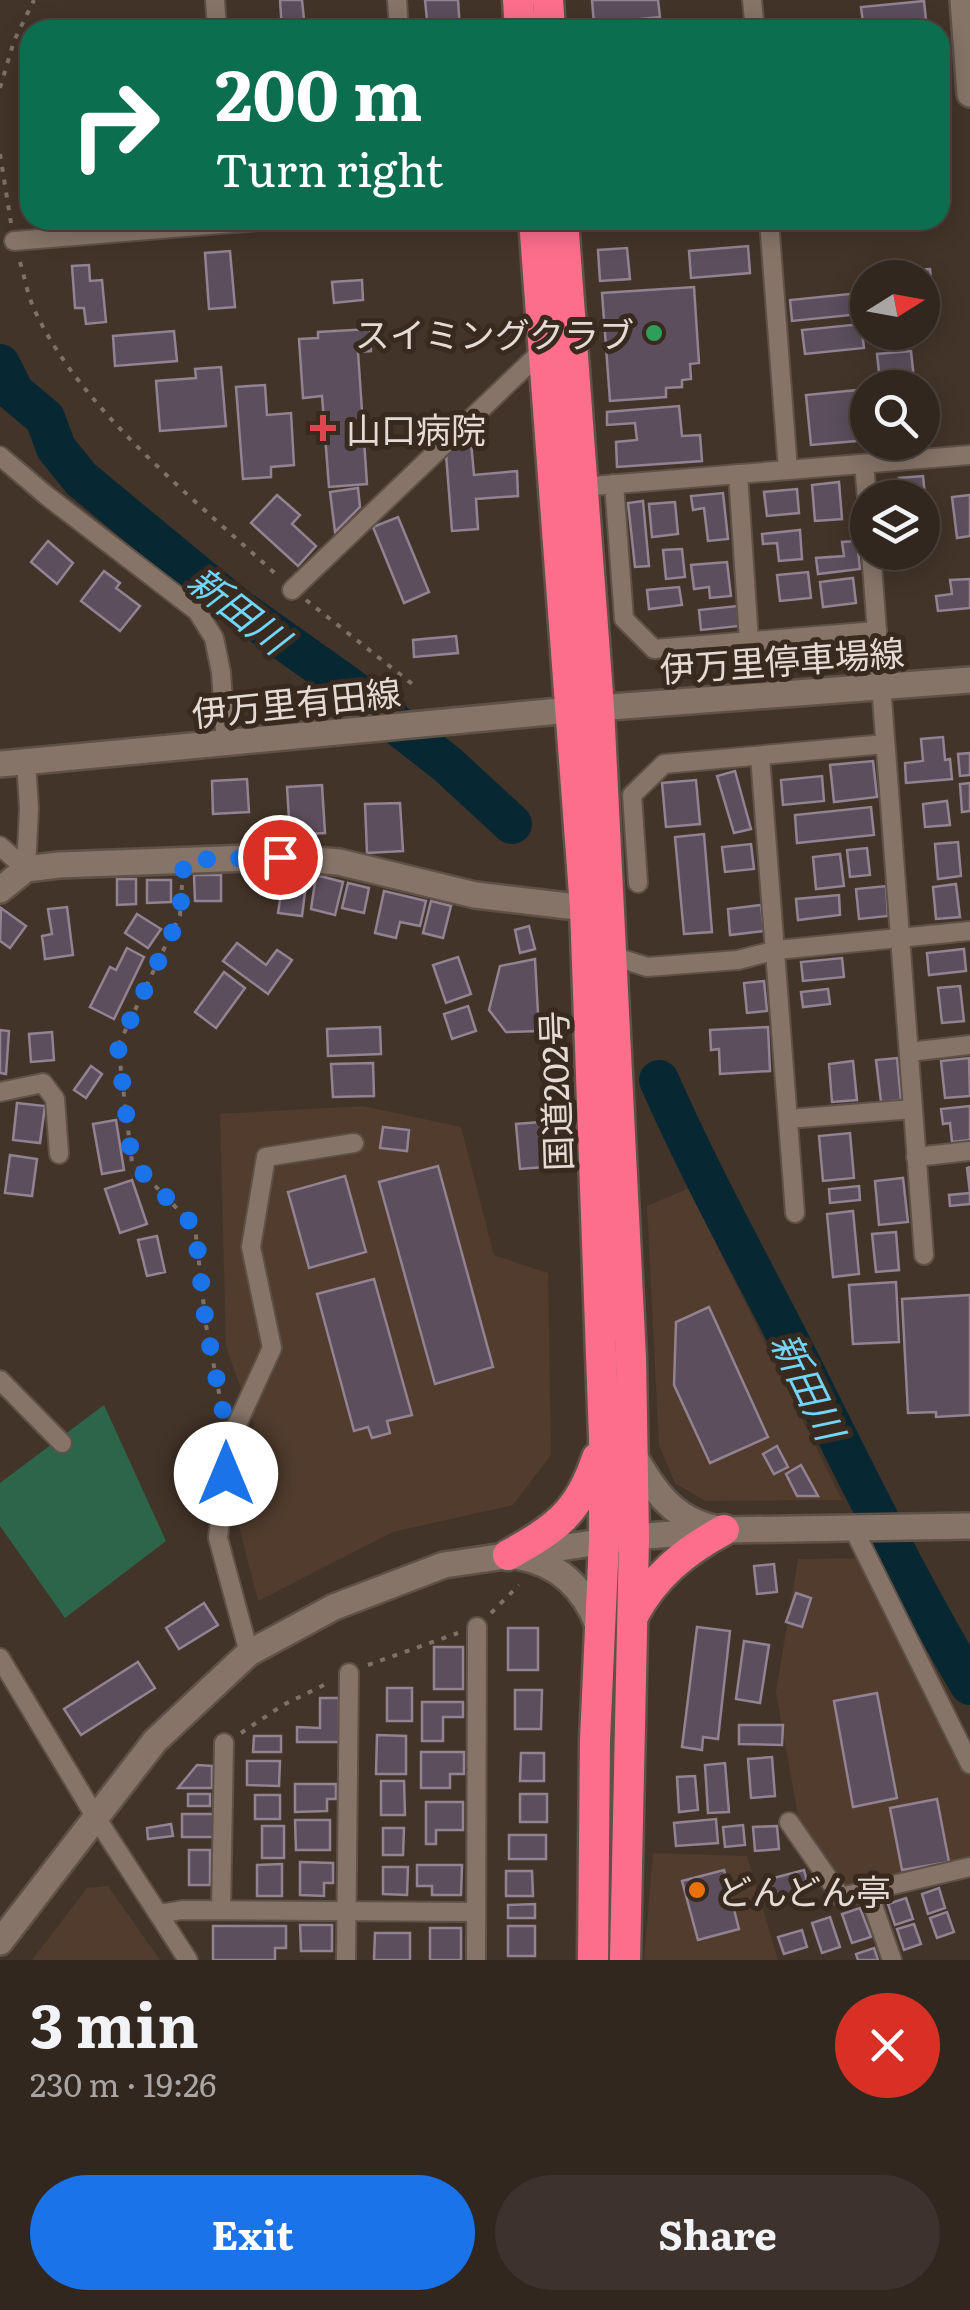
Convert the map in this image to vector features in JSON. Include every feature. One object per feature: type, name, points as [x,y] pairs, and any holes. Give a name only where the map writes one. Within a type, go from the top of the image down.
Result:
[{"type":"highway","name":"国道202号","points":[[535,230],[544,349],[613,956],[632,1454],[600,1630],[593,1960]]},
{"type":"highway","name":"国道202号","points":[[564,230],[581,486],[585,908],[604,1438],[632,1618],[624,1960]]},
{"type":"highway","points":[[508,1555],[557,1524],[572,1508],[587,1489],[604,1438]]},
{"type":"highway","points":[[632,1618],[644,1596],[674,1563],[724,1530]]},
{"type":"street","points":[[962,0],[970,94]]},
{"type":"street","points":[[14,241],[138,230]]},
{"type":"street","points":[[770,230],[788,470]]},
{"type":"street","points":[[292,590],[570,324]]},
{"type":"street","points":[[0,456],[197,611],[214,638],[222,672],[226,744]]},
{"type":"street","points":[[581,486],[970,456]]},
{"type":"street","points":[[864,464],[865,480]]},
{"type":"street","points":[[738,474],[750,641]]},
{"type":"street","points":[[614,484],[624,620],[654,649],[877,631]]},
{"type":"street","points":[[872,570],[924,1255]]},
{"type":"street","name":"伊万里停車場線","points":[[585,709],[970,680]]},
{"type":"street","name":"伊万里有田線","points":[[13,762],[585,709]]},
{"type":"street","points":[[638,883],[632,795],[664,764],[885,744]]},
{"type":"street","points":[[760,756],[795,1213]]},
{"type":"street","points":[[13,762],[29,808],[26,869]]},
{"type":"street","points":[[0,846],[26,869]]},
{"type":"street","points":[[0,890],[26,869],[59,865],[280,857],[338,862],[475,894],[585,908],[613,956],[647,967],[738,960],[777,950],[970,930]]},
{"type":"street","points":[[909,1052],[970,1045]]},
{"type":"street","points":[[0,1092],[43,1083],[55,1099],[59,1154]]},
{"type":"street","points":[[788,1120],[913,1109]]},
{"type":"street","points":[[249,1652],[218,1538],[229,1442],[272,1348],[251,1247],[266,1157],[354,1144]]},
{"type":"street","points":[[916,1157],[970,1151]]},
{"type":"street","points":[[0,1380],[62,1443]]},
{"type":"street","points":[[632,1454],[653,1489],[675,1512],[724,1530]]},
{"type":"street","points":[[0,1942],[154,1742],[249,1652],[334,1606],[444,1565],[619,1539],[724,1530],[970,1526]]},
{"type":"street","points":[[853,1528],[970,1764]]},
{"type":"street","points":[[508,1555],[527,1558],[564,1575],[589,1600],[600,1630]]},
{"type":"street","points":[[476,1960],[477,1627]]},
{"type":"street","points":[[0,1658],[94,1816],[188,1960]]},
{"type":"street","points":[[346,1960],[349,1673]]},
{"type":"street","points":[[221,1910],[224,1744]]},
{"type":"street","points":[[789,1822],[841,1897],[970,1866]]},
{"type":"street","points":[[868,1891],[892,1960]]},
{"type":"street","points":[[159,1914],[221,1910],[476,1912]]},
{"type":"path","points":[[0,88],[20,29]]},
{"type":"path","points":[[0,154],[14,241],[35,313],[76,376],[133,443],[292,590],[416,687]]},
{"type":"path","points":[[184,860],[180,916],[118,1046],[132,1162],[195,1227],[206,1325],[229,1442]]},
{"type":"path","points":[[224,1744],[284,1705],[349,1673],[477,1627],[519,1585]]},
{"type":"shaded area","points":[[363,1106],[461,1127],[494,1255],[548,1273],[551,1455],[513,1505],[393,1532],[258,1601],[232,1499],[254,1424],[226,1347],[220,1114]]},
{"type":"shaded area","points":[[689,1188],[842,1500],[705,1501],[675,1483],[659,1445],[647,1206]]},
{"type":"shaded area","points":[[876,1558],[970,1759],[970,1860],[846,1890],[798,1816],[776,1692],[798,1559]]},
{"type":"shaded area","points":[[653,1853],[747,1856],[778,1960],[644,1960]]},
{"type":"shaded area","points":[[108,1886],[160,1960],[32,1960],[87,1888]]},
{"type":"green space","points":[[104,1405],[166,1541],[65,1618],[0,1526],[0,1483]]},
{"type":"building","points":[[280,0],[302,0],[304,20],[281,20]]},
{"type":"building","points":[[425,0],[458,0],[459,20],[427,20]]},
{"type":"building","points":[[592,0],[658,0],[660,17],[594,20]]},
{"type":"building","points":[[924,1],[926,20],[863,20],[861,7]]},
{"type":"building","points":[[748,246],[750,273],[691,278],[689,251]]},
{"type":"building","points":[[627,248],[630,279],[600,281],[598,250]]},
{"type":"building","points":[[230,251],[235,307],[209,309],[205,253]]},
{"type":"building","points":[[89,265],[90,281],[102,280],[106,322],[86,324],[84,308],[75,308],[72,266]]},
{"type":"building","points":[[362,280],[363,300],[334,303],[332,282]]},
{"type":"building","points":[[694,287],[699,363],[690,364],[691,379],[682,380],[682,387],[666,388],[666,397],[610,401],[602,293]]},
{"type":"building","points":[[850,294],[850,315],[792,321],[790,300]]},
{"type":"building","points":[[850,325],[850,349],[805,354],[802,330]]},
{"type":"building","points":[[370,329],[371,351],[358,352],[367,484],[329,487],[322,396],[303,398],[299,339],[318,338],[318,332]]},
{"type":"building","points":[[174,331],[177,361],[115,366],[113,336]]},
{"type":"building","points":[[911,351],[913,370],[879,370],[877,354]]},
{"type":"building","points":[[221,367],[226,426],[160,431],[156,381],[196,378],[195,369]]},
{"type":"building","points":[[265,385],[267,415],[291,413],[294,465],[271,467],[271,477],[243,479],[236,387]]},
{"type":"building","points":[[850,391],[850,442],[811,445],[806,395]]},
{"type":"building","points":[[679,406],[682,436],[700,435],[702,461],[617,467],[616,442],[637,440],[635,423],[607,425],[607,412]]},
{"type":"building","points":[[471,442],[474,475],[517,471],[518,496],[476,499],[478,529],[452,531],[446,454],[456,444]]},
{"type":"building","points":[[923,476],[923,480],[899,480]]},
{"type":"building","points":[[839,482],[842,519],[815,521],[812,485]]},
{"type":"building","points":[[358,488],[360,507],[335,532],[330,492]]},
{"type":"building","points":[[797,489],[799,513],[767,516],[764,492]]},
{"type":"building","points":[[723,493],[728,539],[708,541],[704,508],[693,510],[691,496]]},
{"type":"building","points":[[277,495],[300,515],[292,524],[316,546],[298,566],[251,523]]},
{"type":"building","points":[[970,495],[970,536],[957,538],[952,497]]},
{"type":"building","points":[[643,501],[649,566],[635,567],[628,503]]},
{"type":"building","points":[[675,502],[678,534],[652,537],[649,504]]},
{"type":"building","points":[[398,517],[429,592],[404,603],[373,527]]},
{"type":"building","points":[[800,530],[802,559],[779,561],[777,543],[763,544],[762,534]]},
{"type":"building","points":[[48,541],[73,563],[57,584],[31,562]]},
{"type":"building","points":[[850,541],[852,570],[818,574],[816,558],[844,556],[842,542]]},
{"type":"building","points":[[682,549],[685,577],[666,579],[663,550]]},
{"type":"building","points":[[727,562],[731,596],[710,598],[709,587],[694,589],[691,565]]},
{"type":"building","points":[[104,571],[120,583],[116,588],[140,606],[120,631],[81,601]]},
{"type":"building","points":[[808,572],[811,598],[780,601],[777,575]]},
{"type":"building","points":[[853,578],[856,603],[823,607],[820,582]]},
{"type":"building","points":[[970,579],[970,608],[938,611],[936,596],[952,594],[950,580]]},
{"type":"building","points":[[679,587],[682,605],[649,609],[647,590]]},
{"type":"building","points":[[737,606],[739,626],[701,630],[699,610]]},
{"type":"building","points":[[456,636],[458,653],[414,657],[413,640]]},
{"type":"building","points":[[943,737],[952,779],[906,783],[905,763],[923,761],[921,739]]},
{"type":"building","points":[[970,753],[970,775],[960,776],[958,754]]},
{"type":"building","points":[[873,761],[877,797],[834,802],[830,765]]},
{"type":"building","points":[[735,771],[751,829],[734,833],[717,776]]},
{"type":"building","points":[[822,776],[824,801],[783,805],[781,780]]},
{"type":"building","points":[[247,779],[249,812],[213,814],[212,781]]},
{"type":"building","points":[[696,780],[700,824],[666,827],[662,783]]},
{"type":"building","points":[[970,783],[970,811],[962,812],[960,784]]},
{"type":"building","points":[[322,785],[325,833],[290,835],[287,787]]},
{"type":"building","points":[[947,801],[950,825],[925,827],[923,804]]},
{"type":"building","points":[[400,803],[403,851],[367,853],[365,804]]},
{"type":"building","points":[[871,807],[874,835],[797,843],[795,815]]},
{"type":"building","points":[[704,834],[712,932],[684,934],[675,837]]},
{"type":"building","points":[[958,842],[961,876],[938,879],[935,844]]},
{"type":"building","points":[[751,844],[754,869],[725,872],[722,847]]},
{"type":"building","points":[[867,848],[870,875],[850,877],[847,850]]},
{"type":"building","points":[[840,854],[844,886],[816,889],[813,857]]},
{"type":"building","points":[[284,874],[307,877],[302,916],[278,913]]},
{"type":"building","points":[[194,875],[221,875],[221,901],[195,901]]},
{"type":"building","points":[[316,875],[343,882],[335,915],[311,909]]},
{"type":"building","points":[[117,879],[136,879],[136,904],[117,905]]},
{"type":"building","points":[[147,880],[171,880],[171,902],[147,903]]},
{"type":"building","points":[[348,883],[369,888],[364,913],[342,908]]},
{"type":"building","points":[[956,884],[960,917],[936,919],[933,887]]},
{"type":"building","points":[[886,886],[888,916],[859,919],[856,889]]},
{"type":"building","points":[[384,891],[426,901],[420,926],[400,922],[396,938],[375,933]]},
{"type":"building","points":[[839,895],[840,915],[798,920],[796,899]]},
{"type":"building","points":[[431,901],[451,906],[443,938],[423,933]]},
{"type":"building","points":[[761,905],[764,931],[730,935],[728,909]]},
{"type":"building","points":[[67,907],[73,955],[45,959],[42,936],[52,934],[48,909]]},
{"type":"building","points":[[1,908],[26,926],[10,948],[0,941]]},
{"type":"building","points":[[137,914],[161,929],[148,948],[125,933]]},
{"type":"building","points":[[529,926],[535,949],[520,953],[515,930]]},
{"type":"building","points":[[237,943],[266,965],[277,950],[292,960],[268,994],[223,961]]},
{"type":"building","points":[[127,948],[144,957],[114,1019],[90,1007],[110,967],[116,970]]},
{"type":"building","points":[[964,949],[966,971],[929,975],[927,953]]},
{"type":"building","points":[[458,957],[471,994],[446,1003],[433,965]]},
{"type":"building","points":[[842,958],[844,977],[803,981],[801,962]]},
{"type":"building","points":[[535,959],[539,1031],[506,1032],[489,1010],[500,966]]},
{"type":"building","points":[[224,972],[245,988],[216,1028],[195,1012]]},
{"type":"building","points":[[764,981],[767,1011],[747,1013],[744,983]]},
{"type":"building","points":[[960,986],[964,1021],[942,1023],[938,988]]},
{"type":"building","points":[[828,989],[830,1004],[803,1007],[801,992]]},
{"type":"building","points":[[468,1006],[476,1031],[452,1039],[444,1014]]},
{"type":"building","points":[[380,1027],[381,1054],[328,1056],[327,1029]]},
{"type":"building","points":[[768,1027],[770,1071],[720,1074],[719,1049],[711,1050],[710,1030]]},
{"type":"building","points":[[0,1030],[9,1031],[6,1074],[0,1073]]},
{"type":"building","points":[[52,1032],[54,1060],[31,1062],[29,1034]]},
{"type":"building","points":[[897,1058],[901,1100],[881,1102],[876,1060]]},
{"type":"building","points":[[969,1058],[970,1096],[945,1098],[941,1061]]},
{"type":"building","points":[[853,1061],[857,1100],[832,1102],[829,1064]]},
{"type":"building","points":[[373,1063],[374,1096],[333,1097],[331,1064]]},
{"type":"building","points":[[91,1066],[102,1074],[86,1098],[74,1090]]},
{"type":"building","points":[[17,1103],[45,1106],[40,1143],[13,1140]]},
{"type":"building","points":[[970,1106],[970,1140],[952,1142],[950,1123],[943,1124],[941,1109]]},
{"type":"building","points":[[116,1120],[124,1170],[102,1174],[93,1124]]},
{"type":"building","points":[[540,1122],[544,1167],[520,1169],[516,1124]]},
{"type":"building","points":[[383,1127],[409,1130],[407,1151],[380,1148]]},
{"type":"building","points":[[850,1133],[854,1178],[823,1181],[819,1136]]},
{"type":"building","points":[[10,1155],[37,1159],[32,1196],[5,1193]]},
{"type":"building","points":[[438,1166],[493,1367],[435,1384],[379,1182]]},
{"type":"building","points":[[345,1176],[366,1252],[309,1268],[288,1192]]},
{"type":"building","points":[[903,1178],[908,1222],[879,1225],[875,1181]]},
{"type":"building","points":[[132,1180],[147,1224],[120,1233],[105,1189]]},
{"type":"building","points":[[859,1186],[860,1200],[830,1203],[829,1189]]},
{"type":"building","points":[[970,1193],[970,1204],[950,1206],[949,1195]]},
{"type":"building","points":[[853,1211],[859,1274],[833,1277],[827,1214]]},
{"type":"building","points":[[896,1232],[899,1270],[876,1272],[872,1234]]},
{"type":"building","points":[[157,1236],[165,1272],[147,1276],[138,1240]]},
{"type":"building","points":[[374,1279],[412,1415],[387,1421],[390,1433],[372,1438],[368,1427],[354,1431],[317,1294]]},
{"type":"building","points":[[896,1282],[899,1342],[853,1344],[849,1285]]},
{"type":"building","points":[[970,1295],[970,1415],[936,1417],[936,1412],[908,1413],[902,1299]]},
{"type":"building","points":[[709,1307],[768,1437],[710,1463],[674,1385],[676,1322]]},
{"type":"building","points":[[777,1446],[788,1467],[774,1474],[763,1454]]},
{"type":"building","points":[[801,1465],[818,1496],[797,1496],[786,1474]]},
{"type":"building","points":[[774,1564],[777,1592],[757,1594],[754,1566]]},
{"type":"building","points":[[796,1593],[811,1598],[802,1627],[786,1622]]},
{"type":"building","points":[[204,1603],[218,1625],[179,1649],[166,1628]]},
{"type":"building","points":[[697,1627],[730,1631],[718,1739],[703,1737],[702,1750],[682,1747]]},
{"type":"building","points":[[508,1628],[538,1628],[538,1670],[508,1670]]},
{"type":"building","points":[[744,1641],[769,1645],[760,1703],[736,1699]]},
{"type":"building","points":[[434,1647],[463,1647],[463,1689],[434,1689]]},
{"type":"building","points":[[138,1662],[155,1688],[81,1735],[64,1709]]},
{"type":"building","points":[[387,1688],[412,1688],[412,1721],[387,1721]]},
{"type":"building","points":[[515,1690],[542,1690],[541,1729],[515,1729]]},
{"type":"building","points":[[877,1693],[897,1798],[853,1807],[834,1701]]},
{"type":"building","points":[[320,1698],[339,1698],[339,1742],[297,1742],[297,1727],[320,1728]]},
{"type":"building","points":[[422,1702],[463,1702],[463,1717],[443,1717],[443,1741],[422,1741]]},
{"type":"building","points":[[739,1725],[783,1725],[782,1745],[739,1744]]},
{"type":"building","points":[[377,1735],[406,1736],[406,1774],[376,1774]]},
{"type":"building","points":[[254,1736],[281,1736],[281,1752],[253,1752]]},
{"type":"building","points":[[421,1752],[464,1752],[464,1774],[450,1774],[450,1788],[421,1788]]},
{"type":"building","points":[[521,1753],[544,1753],[544,1781],[520,1781]]},
{"type":"building","points":[[772,1757],[775,1796],[751,1798],[748,1759]]},
{"type":"building","points":[[247,1761],[280,1761],[279,1786],[247,1785]]},
{"type":"building","points":[[725,1763],[729,1812],[708,1813],[705,1765]]},
{"type":"building","points":[[197,1765],[212,1766],[212,1788],[178,1788]]},
{"type":"building","points":[[695,1776],[698,1810],[679,1812],[677,1777]]},
{"type":"building","points":[[381,1781],[404,1781],[405,1815],[381,1815]]},
{"type":"building","points":[[295,1784],[336,1784],[336,1799],[327,1799],[327,1811],[295,1812]]},
{"type":"building","points":[[188,1794],[210,1794],[210,1806],[188,1806]]},
{"type":"building","points":[[520,1794],[547,1794],[547,1822],[520,1822]]},
{"type":"building","points":[[255,1795],[280,1795],[280,1819],[255,1819]]},
{"type":"building","points":[[937,1799],[949,1862],[902,1870],[890,1808]]},
{"type":"building","points":[[426,1802],[463,1802],[463,1830],[436,1830],[436,1844],[426,1844]]},
{"type":"building","points":[[182,1814],[214,1814],[214,1837],[182,1837]]},
{"type":"building","points":[[716,1819],[718,1843],[676,1846],[674,1823]]},
{"type":"building","points":[[295,1820],[330,1820],[330,1850],[296,1850]]},
{"type":"building","points":[[171,1824],[173,1836],[148,1839],[147,1828]]},
{"type":"building","points":[[743,1825],[745,1845],[725,1847],[723,1827]]},
{"type":"building","points":[[262,1826],[284,1826],[284,1858],[262,1858]]},
{"type":"building","points":[[777,1826],[779,1849],[755,1851],[753,1827]]},
{"type":"building","points":[[383,1828],[404,1828],[403,1855],[383,1855]]},
{"type":"building","points":[[509,1835],[546,1835],[546,1859],[509,1859]]},
{"type":"building","points":[[189,1850],[210,1850],[210,1885],[189,1885]]},
{"type":"building","points":[[300,1862],[333,1863],[333,1883],[324,1883],[324,1896],[300,1895]]},
{"type":"building","points":[[282,1864],[282,1896],[257,1896],[257,1865]]},
{"type":"building","points":[[417,1865],[462,1865],[461,1895],[432,1895],[432,1886],[417,1886]]},
{"type":"building","points":[[383,1867],[408,1867],[407,1895],[383,1894]]},
{"type":"building","points":[[724,1870],[739,1929],[698,1940],[682,1881]]},
{"type":"building","points":[[804,1870],[809,1889],[774,1898],[770,1879]]},
{"type":"building","points":[[506,1871],[532,1871],[533,1896],[506,1896]]},
{"type":"building","points":[[939,1888],[945,1908],[928,1914],[922,1894]]},
{"type":"building","points":[[906,1898],[913,1919],[895,1925],[888,1904]]},
{"type":"building","points":[[535,1904],[535,1918],[508,1918],[508,1905]]},
{"type":"building","points":[[860,1908],[871,1937],[852,1943],[842,1914]]},
{"type":"building","points":[[947,1912],[954,1932],[937,1938],[930,1918]]},
{"type":"building","points":[[830,1917],[840,1947],[822,1953],[812,1923]]},
{"type":"building","points":[[914,1924],[921,1944],[904,1950],[897,1929]]},
{"type":"building","points":[[300,1925],[332,1925],[332,1951],[301,1951]]},
{"type":"building","points":[[213,1926],[286,1926],[286,1948],[275,1948],[275,1960],[213,1960]]},
{"type":"building","points":[[508,1926],[535,1926],[535,1956],[508,1956]]},
{"type":"building","points":[[430,1928],[461,1928],[461,1960],[430,1960]]},
{"type":"building","points":[[802,1930],[807,1947],[784,1954],[778,1937]]},
{"type":"building","points":[[375,1933],[410,1933],[410,1960],[374,1960]]},
{"type":"building","points":[[874,1948],[878,1960],[858,1960],[856,1954]]},
{"type":"waterway","name":"新田川","points":[[0,364],[14,392],[45,418],[56,448],[81,479],[236,607],[345,684],[448,765],[512,824]]},
{"type":"waterway","name":"新田川","points":[[659,1080],[882,1524],[970,1685]]},
{"type":"place","name":"スイミングクラブ","points":[[654,333]]},
{"type":"place","name":"山口病院","points":[[323,428]]},
{"type":"place","name":"どんどん亭","points":[[697,1890]]},
{"type":"route","points":[[226,1474],[229,1442],[206,1325],[195,1227],[132,1162],[118,1046],[180,916],[184,860],[280,857]]}]
